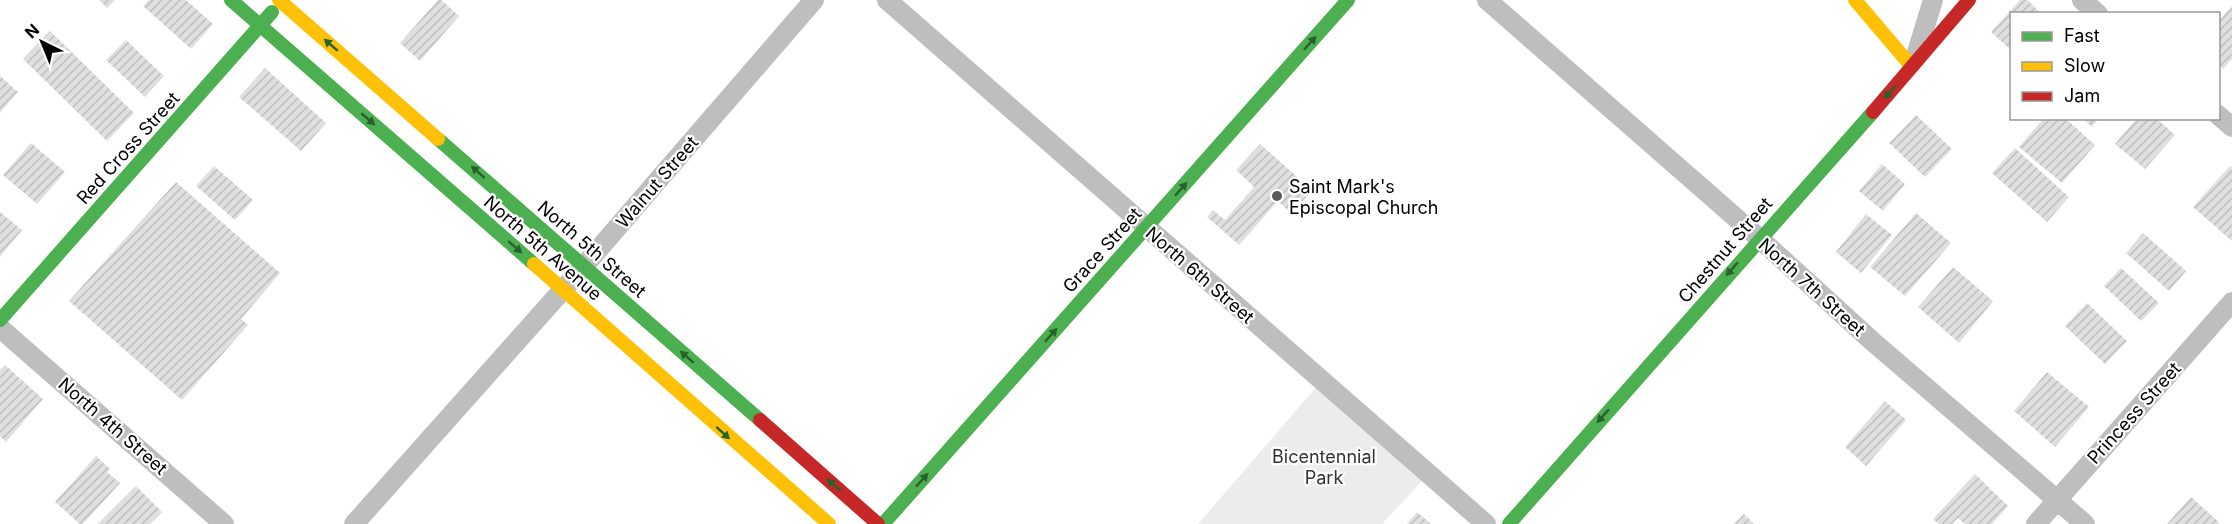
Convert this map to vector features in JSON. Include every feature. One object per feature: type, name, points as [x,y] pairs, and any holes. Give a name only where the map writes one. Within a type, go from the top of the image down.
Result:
[{"type":"street","name":"North 5th Avenue","points":[[231,0],[829,524]]},
{"type":"street","name":"Walnut Street","points":[[354,524],[563,290],[814,0]]},
{"type":"street","name":"North 6th Street","points":[[887,0],[1486,524]]},
{"type":"street","name":"Grace Street","points":[[883,524],[1348,0]]},
{"type":"street","name":"North 7th Street","points":[[1487,0],[1759,238],[1872,341],[2085,524]]},
{"type":"street","points":[[1856,0],[1912,67]]},
{"type":"street","points":[[1912,67],[1932,0]]},
{"type":"street","name":"Chestnut Street","points":[[1509,524],[1969,0]]},
{"type":"street","points":[[2082,0],[2096,12]]},
{"type":"street","name":"Red Cross Street","points":[[0,320],[281,1]]},
{"type":"street","name":"North 5th Street","points":[[281,1],[878,524]]},
{"type":"street","points":[[2220,117],[2232,127]]},
{"type":"street","name":"Princess Street","points":[[2036,524],[2232,303]]},
{"type":"street","name":"North 4th Street","points":[[0,328],[224,524]]},
{"type":"green space","name":"Bicentennial Park","points":[[1319,384],[1426,477],[1382,524],[1198,524]]},
{"type":"building","points":[[99,0],[115,0],[107,8]]},
{"type":"building","points":[[149,0],[186,0],[213,24],[191,49],[143,6]]},
{"type":"building","points":[[438,0],[441,0],[459,16],[420,61],[400,43]]},
{"type":"building","points":[[2020,0],[2027,0],[2040,12],[2010,12],[2010,49],[1991,32]]},
{"type":"building","points":[[2232,6],[2232,59],[2223,69],[2220,66],[2220,20]]},
{"type":"building","points":[[50,31],[134,113],[107,141],[23,59]]},
{"type":"building","points":[[126,40],[164,76],[145,97],[106,60]]},
{"type":"building","points":[[265,68],[326,123],[301,151],[239,97]]},
{"type":"building","points":[[0,76],[18,92],[0,113]]},
{"type":"building","points":[[1916,115],[1952,149],[1925,177],[1889,143]]},
{"type":"building","points":[[2042,120],[2067,120],[2095,145],[2062,183],[2019,147]]},
{"type":"building","points":[[2084,120],[2097,120],[2092,127]]},
{"type":"building","points":[[2135,120],[2158,120],[2175,135],[2145,169],[2115,144]]},
{"type":"building","points":[[31,143],[65,172],[37,204],[3,175]]},
{"type":"building","name":"Saint Mark's Episcopal Church","points":[[1260,144],[1312,190],[1292,214],[1278,201],[1239,245],[1207,217],[1213,210],[1225,220],[1254,187],[1236,170]]},
{"type":"building","points":[[2015,148],[2069,197],[2047,222],[1992,173]]},
{"type":"building","points":[[1882,164],[1905,184],[1883,211],[1859,191]]},
{"type":"building","points":[[214,166],[253,200],[235,220],[196,186]]},
{"type":"building","points":[[2230,166],[2232,167],[2232,241],[2193,207]]},
{"type":"building","points":[[176,182],[280,273],[241,319],[248,325],[182,400],[69,301]]},
{"type":"building","points":[[0,212],[22,230],[0,257]]},
{"type":"building","points":[[1916,213],[1951,243],[1905,296],[1870,267]]},
{"type":"building","points":[[1866,214],[1892,235],[1861,273],[1836,252]]},
{"type":"building","points":[[2143,233],[2186,271],[2169,291],[2126,253]]},
{"type":"building","points":[[1953,267],[1993,301],[1959,343],[1918,307]]},
{"type":"building","points":[[2121,268],[2159,303],[2141,321],[2104,286]]},
{"type":"building","points":[[2087,303],[2127,341],[2105,364],[2065,326]]},
{"type":"building","points":[[5,365],[43,399],[6,442],[0,436],[0,370]]},
{"type":"building","points":[[2047,372],[2089,407],[2055,447],[2014,411]]},
{"type":"building","points":[[1885,401],[1906,420],[1866,466],[1845,447]]},
{"type":"building","points":[[96,456],[110,469],[107,472],[120,483],[83,524],[80,524],[55,502]]},
{"type":"building","points":[[1975,474],[2008,506],[1992,524],[1965,524],[1958,518],[1952,524],[1939,524],[1933,519]]},
{"type":"building","points":[[136,486],[162,512],[150,524],[98,524]]},
{"type":"building","points":[[2191,497],[2220,523],[2167,524]]},
{"type":"building","points":[[1417,512],[1431,524],[1407,524]]},
{"type":"building","points":[[1744,514],[1754,524],[1734,524]]},
{"type":"traffic: fast","points":[[231,0],[534,264]]},
{"type":"traffic: fast","points":[[883,524],[1348,0]]},
{"type":"traffic: fast","points":[[0,320],[272,12]]},
{"type":"traffic: fast","points":[[1509,524],[1873,112]]},
{"type":"traffic: fast","points":[[438,139],[760,420]]},
{"type":"traffic: slow","points":[[279,0],[438,139]]},
{"type":"traffic: slow","points":[[1855,0],[1912,67]]},
{"type":"traffic: slow","points":[[534,264],[829,524]]},
{"type":"traffic: jam","points":[[1873,112],[1969,0]]},
{"type":"traffic: jam","points":[[760,420],[878,524]]},
{"type":"place","name":"Saint Mark's Episcopal Church","points":[[1277,196]]}]
